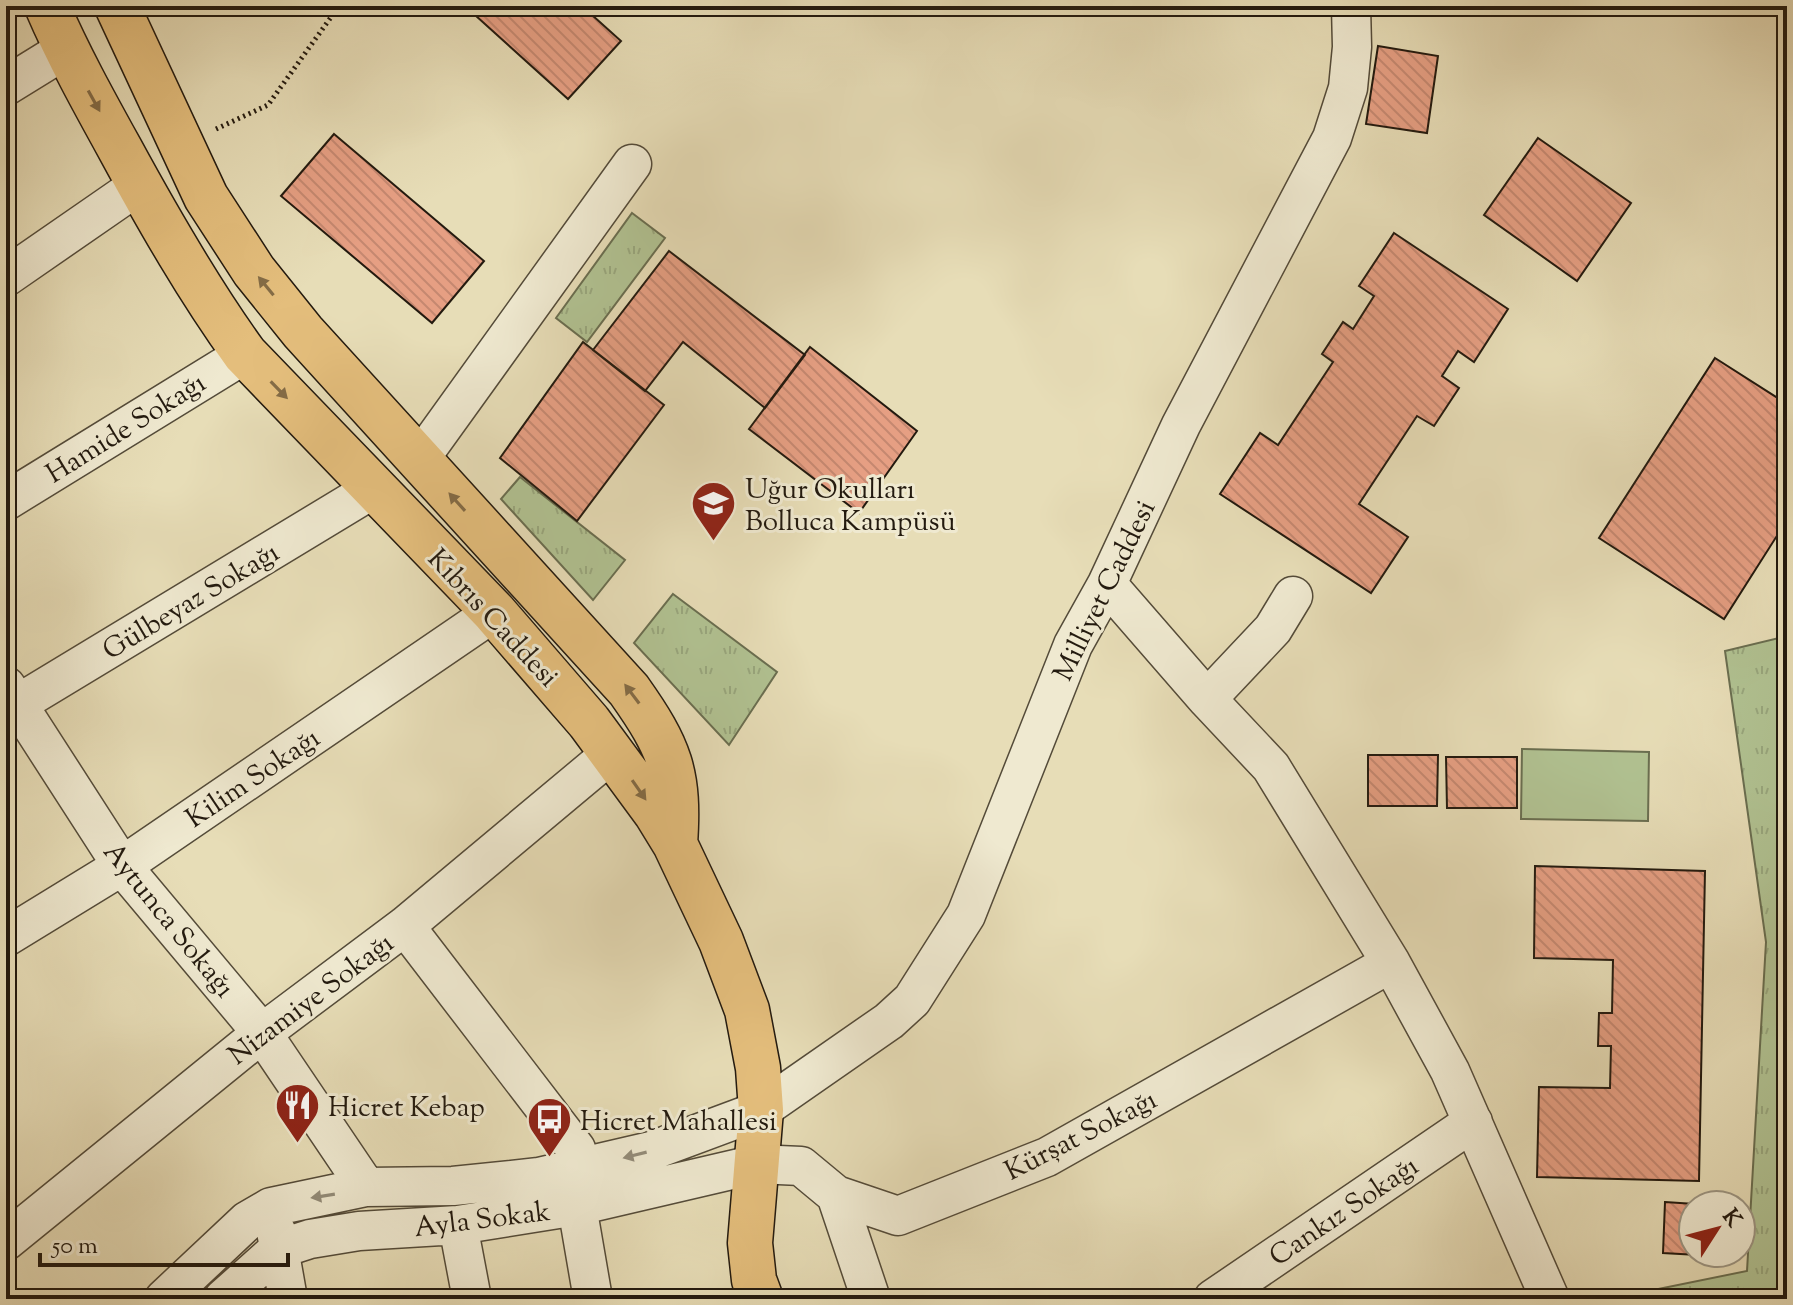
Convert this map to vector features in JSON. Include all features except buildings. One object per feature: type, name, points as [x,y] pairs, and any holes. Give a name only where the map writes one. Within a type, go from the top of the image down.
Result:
[{"type":"main road","name":"Kıbrıs Caddesi","points":[[47,6],[66,49],[139,185],[217,315],[245,354],[494,612],[613,752],[675,844],[721,941],[747,1010],[758,1068],[761,1110],[750,1243],[754,1280],[761,1299]]},
{"type":"main road","points":[[117,6],[206,197],[254,271],[303,332],[629,690],[653,725],[672,765],[678,804],[675,844]]},
{"type":"street","name":"Milliyet Caddesi","points":[[271,1207],[366,1187],[453,1186],[539,1177],[651,1151],[761,1110],[889,1021],[912,1000],[966,915],[1073,645],[1107,584],[1181,425],[1332,138],[1348,88],[1352,47],[1351,6]]},
{"type":"street","points":[[6,86],[66,49]]},
{"type":"street","points":[[419,460],[632,164]]},
{"type":"street","points":[[6,277],[139,185]]},
{"type":"street","name":"Hamide Sokağı","points":[[6,501],[245,354]]},
{"type":"street","name":"Gülbeyaz Sokağı","points":[[10,700],[373,489]]},
{"type":"street","points":[[1107,584],[1271,767],[1391,963],[1450,1071],[1550,1299]]},
{"type":"street","points":[[1207,699],[1273,629],[1293,596]]},
{"type":"street","name":"Kilim Sokağı","points":[[6,937],[122,866],[494,612]]},
{"type":"street","name":"Aytunca Sokağı","points":[[10,700],[122,866],[262,1033],[366,1187]]},
{"type":"street","name":"Nizamiye Sokağı","points":[[6,1241],[262,1033],[405,926],[613,752]]},
{"type":"street","points":[[405,926],[576,1149],[577,1206],[593,1299]]},
{"type":"street","name":"Kürşat Sokağı","points":[[757,1164],[801,1166],[836,1195],[898,1216],[1047,1157],[1391,963]]},
{"type":"street","name":"Cankız Sokağı","points":[[1213,1299],[1473,1122]]},
{"type":"street","name":"Ayla Sokak","points":[[223,1299],[279,1249],[310,1239],[359,1231],[458,1225],[577,1206],[757,1164]]},
{"type":"street","points":[[836,1195],[871,1299]]},
{"type":"street","points":[[164,1299],[247,1221],[271,1207],[288,1299]]},
{"type":"street","points":[[458,1225],[472,1299]]},
{"type":"path","points":[[181,145],[268,105],[339,6]]},
{"type":"green space","points":[[632,213],[665,238],[587,342],[556,318]]},
{"type":"green space","points":[[520,477],[625,560],[593,600],[501,499]]},
{"type":"green space","points":[[673,594],[777,672],[729,745],[634,643]]},
{"type":"green space","points":[[1787,636],[1787,1299],[1609,1299],[1757,1269],[1757,1189],[1752,1189],[1766,942],[1725,651]]},
{"type":"green space","points":[[1522,749],[1649,752],[1648,821],[1521,819]]},
{"type":"place","name":"Uğur Okulları Bolluca Kampüsü","points":[[714,543]]},
{"type":"place","name":"Hicret Kebap","points":[[297,1145]]},
{"type":"place","name":"Hicret Mahallesi","points":[[549,1159]]}]
